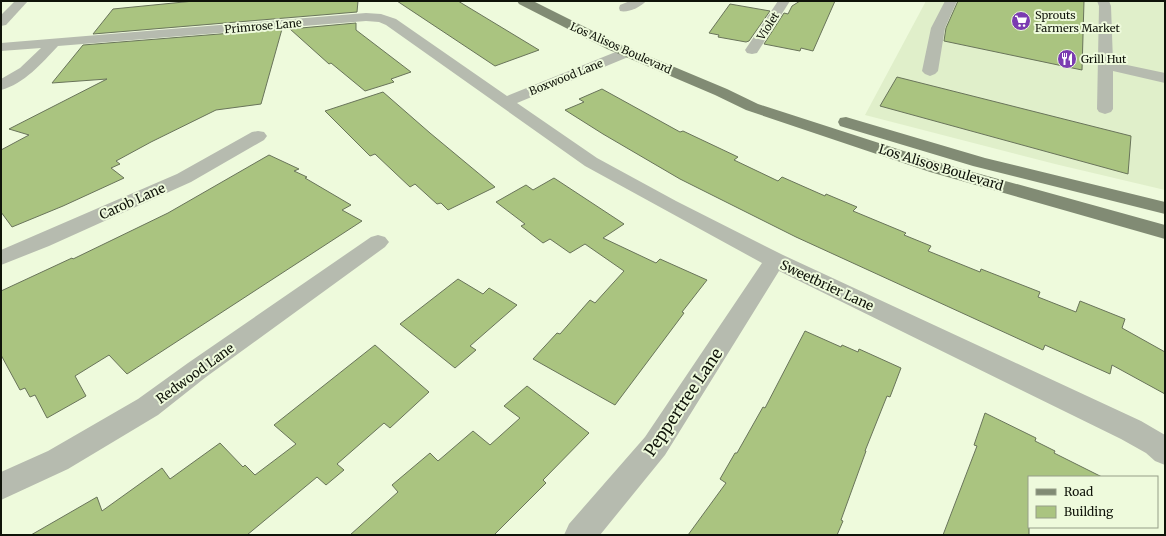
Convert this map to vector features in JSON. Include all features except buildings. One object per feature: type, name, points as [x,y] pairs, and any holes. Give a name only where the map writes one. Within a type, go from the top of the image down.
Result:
[{"type":"main road","name":"Los Alisos Boulevard","points":[[523,1],[612,46],[722,92],[752,107],[937,168],[1165,232]]},
{"type":"main road","name":"Los Alisos Boulevard","points":[[722,92],[760,94],[816,114],[979,162],[1165,208]]},
{"type":"street","points":[[1,22],[22,1]]},
{"type":"street","points":[[625,8],[640,1]]},
{"type":"street","name":"Violet","points":[[752,50],[784,1]]},
{"type":"street","points":[[930,70],[938,28],[951,1]]},
{"type":"street","points":[[1103,1],[1105,6],[1106,65],[1104,109]]},
{"type":"street","name":"Primrose Lane","points":[[1,47],[366,17],[381,18],[391,22],[499,98]]},
{"type":"street","points":[[1,85],[25,71],[55,42]]},
{"type":"street","name":"Boxwood Lane","points":[[499,98],[612,46]]},
{"type":"street","name":"Boxwood Lane","points":[[499,98],[628,52]]},
{"type":"street","points":[[1106,65],[1165,78]]},
{"type":"street","name":"Sweetbrier Lane","points":[[499,98],[591,162],[669,205],[775,260],[1132,430],[1156,444],[1165,452]]},
{"type":"street","name":"Carob Lane","points":[[1,258],[184,178],[258,136]]},
{"type":"street","name":"Redwood Lane","points":[[1,486],[58,460],[148,407],[203,366],[378,242]]},
{"type":"street","name":"Peppertree Lane","points":[[580,535],[656,446],[775,260]]},
{"type":"shaded area","points":[[926,1],[1165,1],[1165,190],[1055,164],[865,115]]},
{"type":"place","name":"Sprouts Farmers Market","points":[[1021,21]]},
{"type":"place","name":"Grill Hut","points":[[1067,59]]}]
